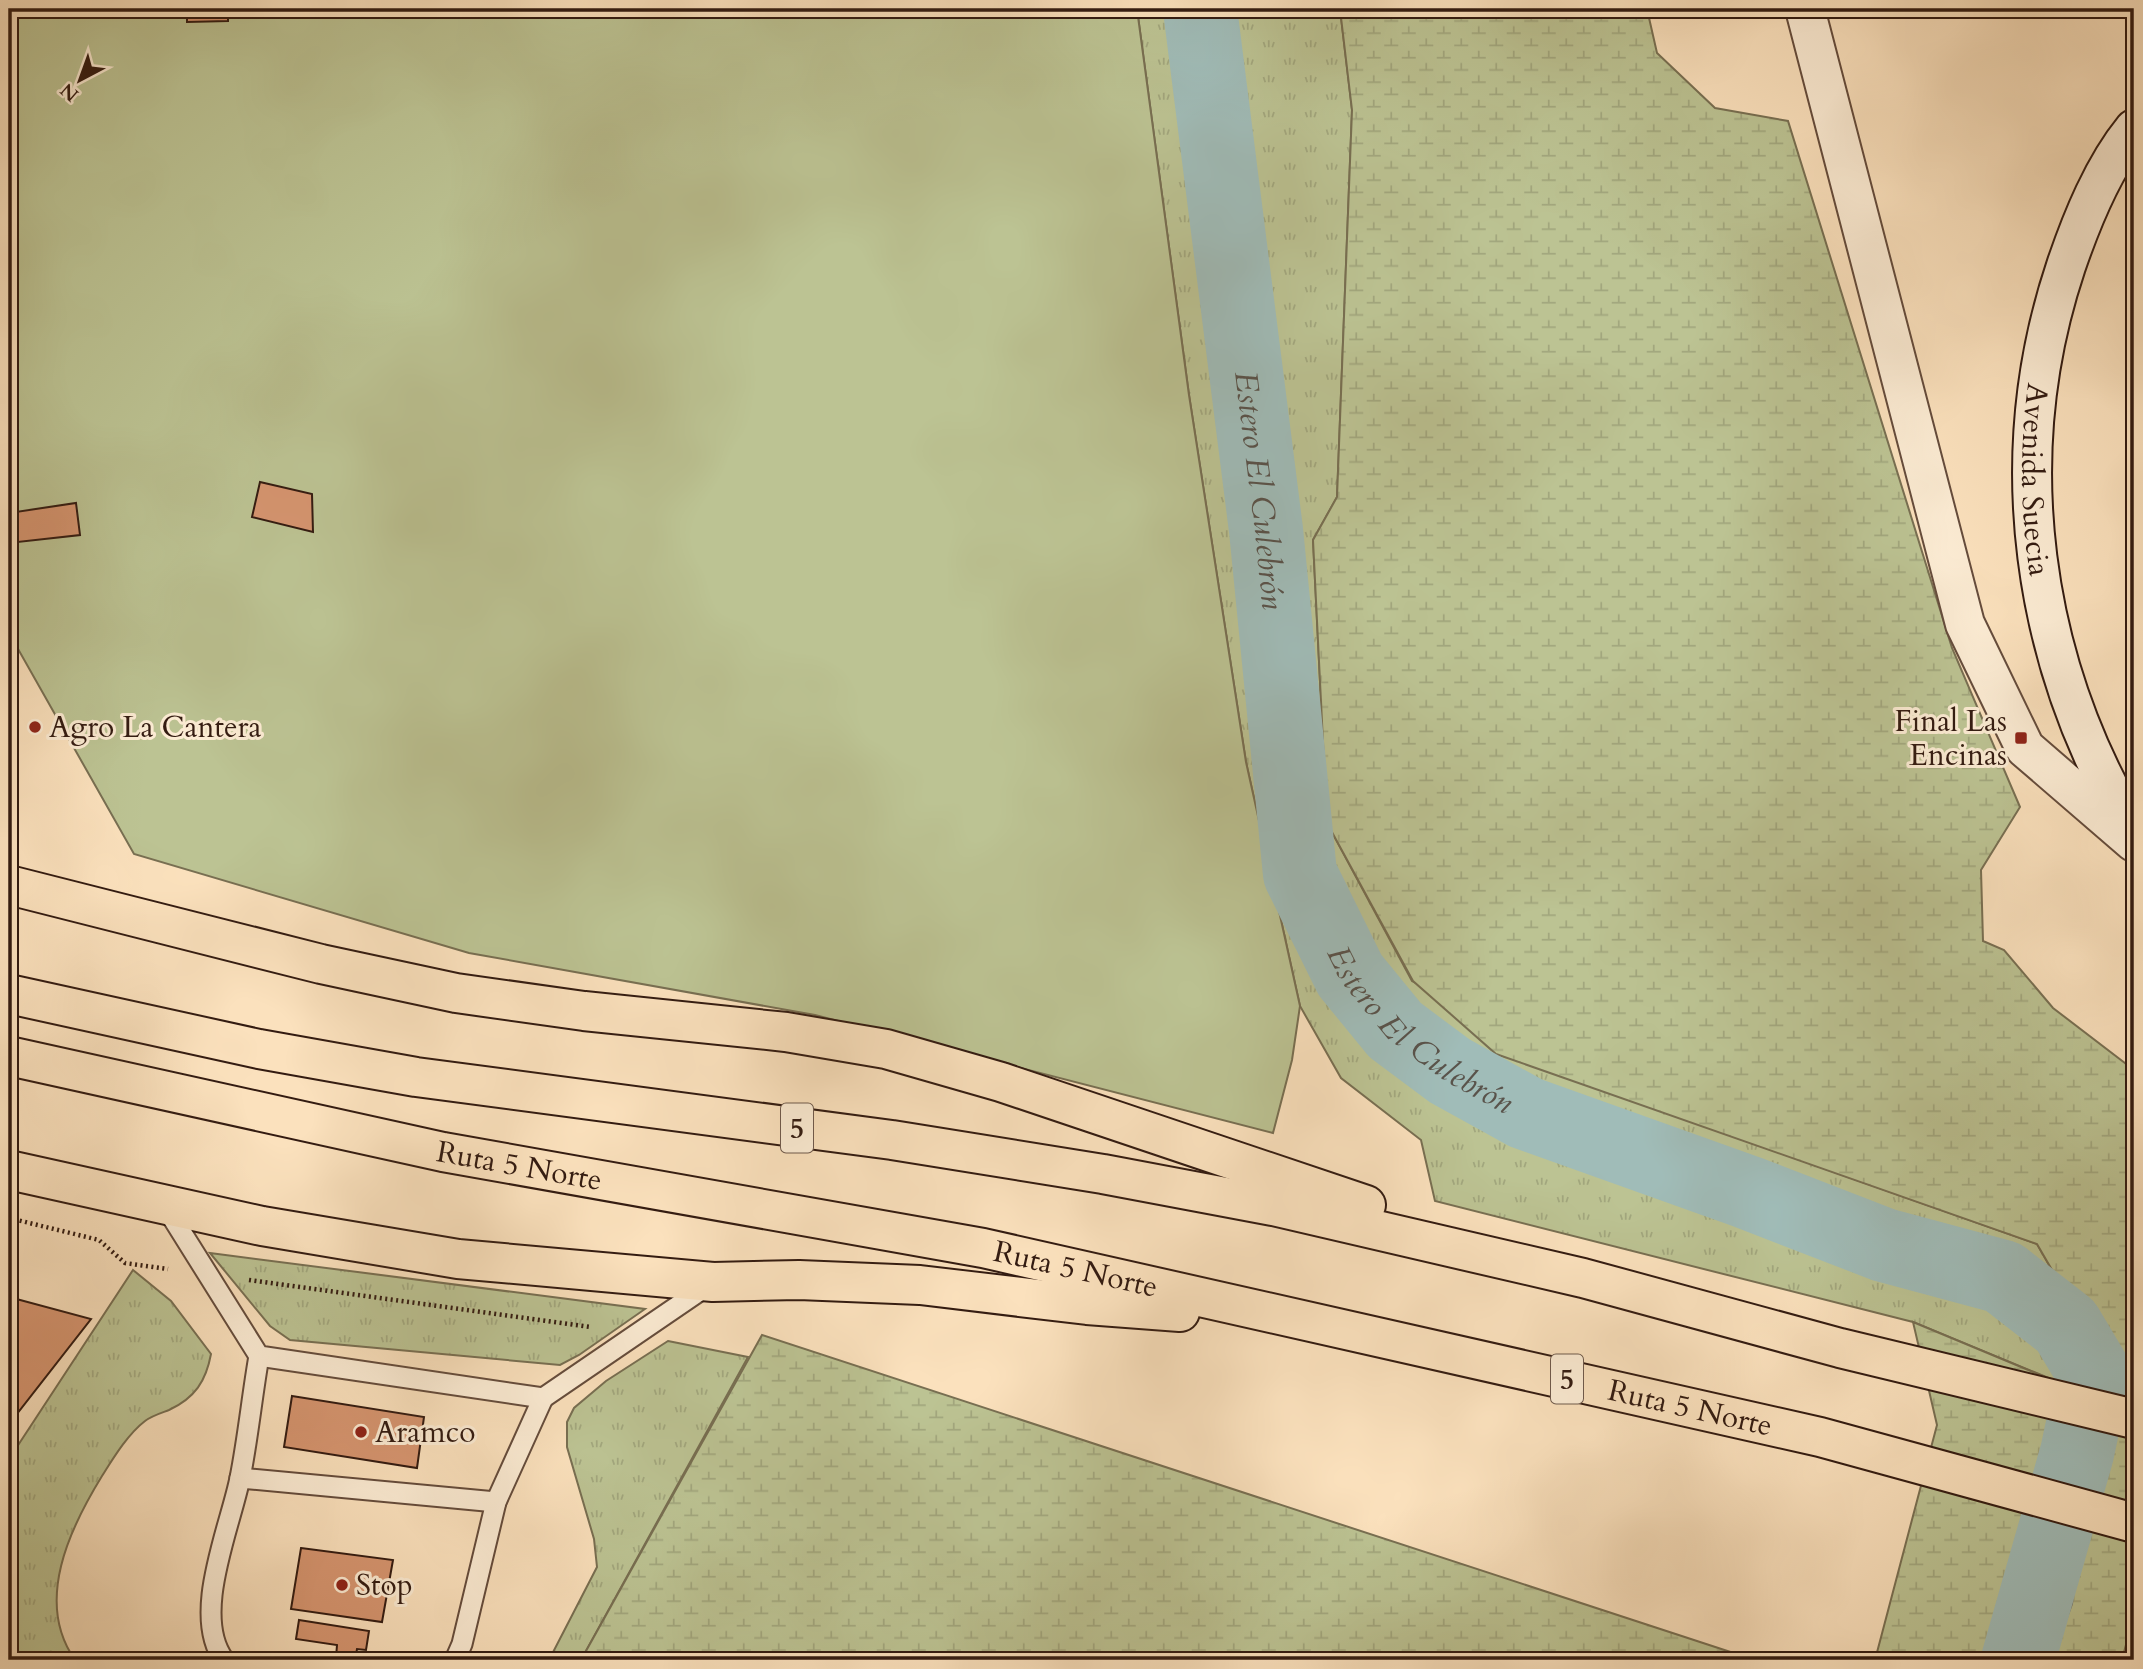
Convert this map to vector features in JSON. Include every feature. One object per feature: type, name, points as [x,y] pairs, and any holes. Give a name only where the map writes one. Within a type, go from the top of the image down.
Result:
[{"type":"highway","points":[[9,885],[321,964],[456,993],[584,1011],[786,1032],[886,1049],[1085,1110],[1583,1278]]},
{"type":"highway","name":"5","points":[[9,994],[259,1049],[416,1077],[892,1140],[1103,1174],[1389,1231],[1583,1278],[1840,1348],[2134,1419]]},
{"type":"highway","name":"Ruta 5 Norte","points":[[9,1056],[389,1141],[983,1248],[1819,1437],[2134,1522]]},
{"type":"highway","points":[[9,1170],[164,1206],[323,1237],[458,1259],[713,1282],[799,1280],[920,1285],[1087,1305],[1315,1322]]},
{"type":"street","points":[[1805,9],[1965,624],[2025,748],[2134,842]]},
{"type":"street","name":"Avenida Suecia","points":[[2134,128],[2096,192],[2057,295],[2044,349],[2031,459],[2037,566],[2050,636],[2088,748],[2134,833]]},
{"type":"lane","points":[[164,1206],[259,1356],[240,1478],[212,1604],[211,1629],[224,1660]]},
{"type":"lane","points":[[455,1660],[462,1644],[496,1502],[543,1398],[713,1282]]},
{"type":"lane","points":[[259,1356],[543,1398]]},
{"type":"lane","points":[[240,1478],[496,1502]]},
{"type":"path","points":[[9,1218],[100,1240],[125,1263],[636,1333]]},
{"type":"green space","points":[[9,9],[1137,9],[1189,395],[1246,762],[1300,1006],[1292,1060],[1273,1133],[815,1015],[469,953],[134,854],[9,633]]},
{"type":"green space","points":[[1137,9],[1340,9],[1352,110],[1337,497],[1313,540],[1327,823],[1412,981],[1735,1137],[2037,1244],[2088,1333],[2063,1384],[1913,1322],[1435,1201],[1421,1140],[1341,1078],[1300,1006],[1246,762],[1189,395]]},
{"type":"green space","points":[[1340,9],[1647,9],[1657,53],[1715,108],[1788,121],[1952,648],[2020,807],[1981,870],[1983,941],[2004,950],[2053,1008],[2134,1070],[2134,1614],[2122,1660],[1875,1660],[1937,1425],[1913,1322],[2062,1384],[2088,1332],[2037,1244],[1496,1054],[1413,981],[1327,823],[1313,540],[1337,497],[1352,110]]},
{"type":"green space","points":[[210,1253],[645,1309],[579,1355],[560,1365],[290,1340],[270,1326]]},
{"type":"green space","points":[[133,1270],[171,1301],[211,1354],[209,1364],[198,1388],[186,1400],[147,1419],[127,1439],[90,1496],[79,1519],[61,1566],[57,1590],[57,1614],[63,1638],[75,1660],[9,1660],[9,1459]]},
{"type":"green space","points":[[762,1335],[1755,1660],[581,1660]]},
{"type":"green space","points":[[668,1341],[748,1357],[581,1660],[549,1660],[597,1567],[594,1539],[567,1447],[567,1422],[574,1408],[606,1381]]},
{"type":"green space","points":[[2134,1614],[2134,1659],[2123,1656]]},
{"type":"water","points":[[2094,1373],[2088,1472],[2072,1604],[2051,1660],[1995,1660],[2058,1462]]},
{"type":"building","points":[[187,9],[228,9],[228,21],[187,22]]},
{"type":"building","points":[[260,482],[312,494],[313,532],[252,517]]},
{"type":"building","points":[[76,503],[80,535],[9,543],[9,513]]},
{"type":"building","points":[[9,1297],[91,1319],[9,1424]]},
{"type":"building","points":[[292,1396],[424,1417],[417,1468],[284,1447]]},
{"type":"building","name":"Stop","points":[[301,1548],[393,1560],[382,1622],[291,1609]]},
{"type":"building","points":[[299,1620],[369,1631],[366,1650],[357,1649],[355,1660],[336,1658],[337,1645],[296,1639]]},
{"type":"waterway","name":"Estero El Culebrón","points":[[1200,9],[1266,530],[1300,874],[1350,975],[1395,1030],[1450,1071],[1526,1113],[1747,1192],[1884,1245],[2003,1277],[2066,1326],[2094,1373],[2077,1453],[2018,1660]]},
{"type":"place","name":"Agro La Cantera","points":[[35,727]]},
{"type":"place","name":"Final Las Encinas","points":[[2021,738]]},
{"type":"place","name":"Aramco","points":[[361,1432]]},
{"type":"place","name":"Stop","points":[[342,1585]]}]
